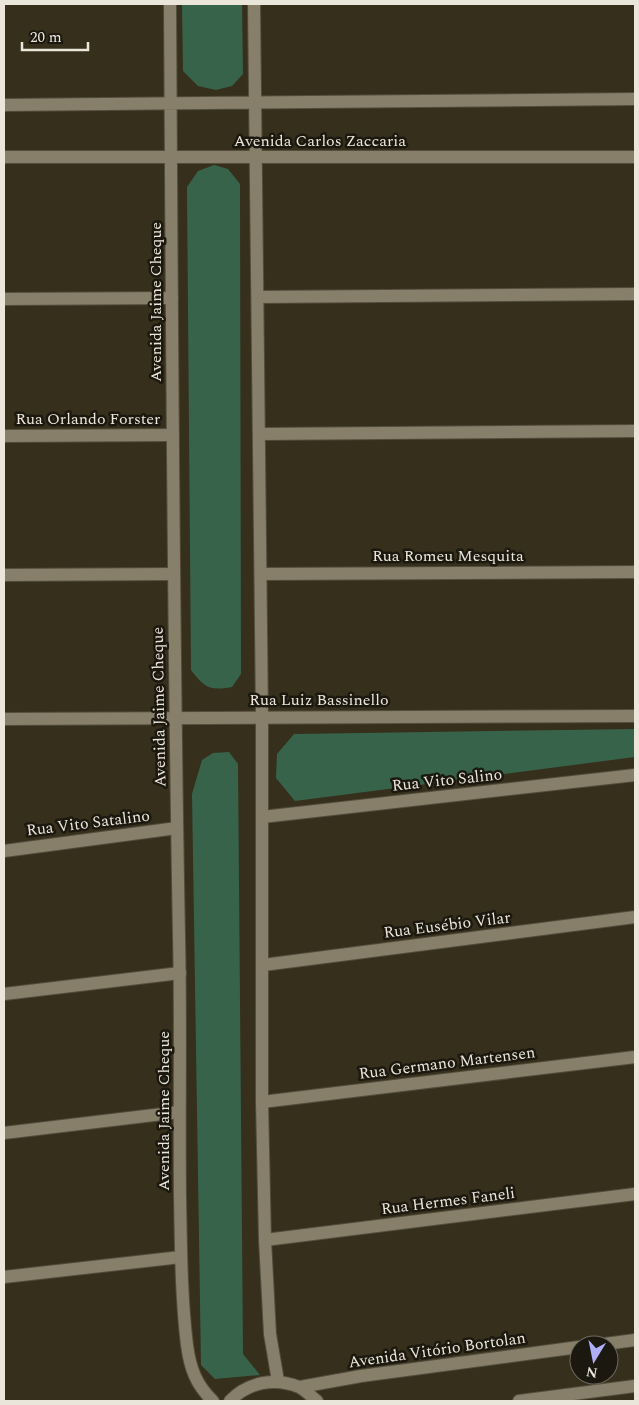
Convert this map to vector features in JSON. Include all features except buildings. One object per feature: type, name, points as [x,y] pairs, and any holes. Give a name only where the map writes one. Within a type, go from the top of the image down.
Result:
[{"type":"street","name":"Avenida Jaime Cheque","points":[[170,4],[181,1258],[187,1346],[191,1371],[200,1387],[213,1401]]},
{"type":"street","points":[[254,4],[262,717],[262,1102],[265,1240],[270,1334],[278,1381]]},
{"type":"street","points":[[4,105],[635,99]]},
{"type":"street","name":"Avenida Carlos Zaccaria","points":[[4,157],[635,157]]},
{"type":"street","points":[[258,297],[635,294]]},
{"type":"street","points":[[4,299],[172,298]]},
{"type":"street","points":[[259,434],[635,431]]},
{"type":"street","name":"Rua Orlando Forster","points":[[4,436],[173,435]]},
{"type":"street","name":"Rua Romeu Mesquita","points":[[260,574],[635,572]]},
{"type":"street","points":[[4,575],[174,574]]},
{"type":"street","name":"Rua Luiz Bassinello","points":[[4,719],[635,716]]},
{"type":"street","name":"Rua Vito Salino","points":[[262,817],[635,775]]},
{"type":"street","name":"Rua Vito Satalino","points":[[4,851],[177,828]]},
{"type":"street","name":"Rua Eusébio Vilar","points":[[263,965],[635,916]]},
{"type":"street","points":[[4,994],[180,973]]},
{"type":"street","name":"Rua Germano Martensen","points":[[262,1102],[635,1057]]},
{"type":"street","points":[[4,1133],[179,1112]]},
{"type":"street","name":"Rua Hermes Faneli","points":[[265,1240],[635,1194]]},
{"type":"street","points":[[4,1276],[181,1258]]},
{"type":"street","points":[[619,1342],[635,1340]]},
{"type":"street","name":"Avenida Vitório Bortolan","points":[[300,1388],[361,1376],[569,1348]]},
{"type":"street","points":[[230,1401],[256,1384],[278,1381],[300,1388],[317,1401]]},
{"type":"street","points":[[520,1401],[635,1386]]},
{"type":"green space","points":[[182,4],[242,4],[243,74],[232,86],[216,90],[198,86],[183,71]]},
{"type":"green space","points":[[214,165],[228,169],[240,184],[241,674],[232,687],[218,689],[208,687],[191,670],[187,187],[198,171]]},
{"type":"green space","points":[[635,729],[635,757],[295,801],[276,778],[277,754],[294,734]]},
{"type":"green space","points":[[229,752],[238,764],[243,1354],[260,1375],[215,1379],[201,1365],[192,794],[202,760],[213,753]]}]
